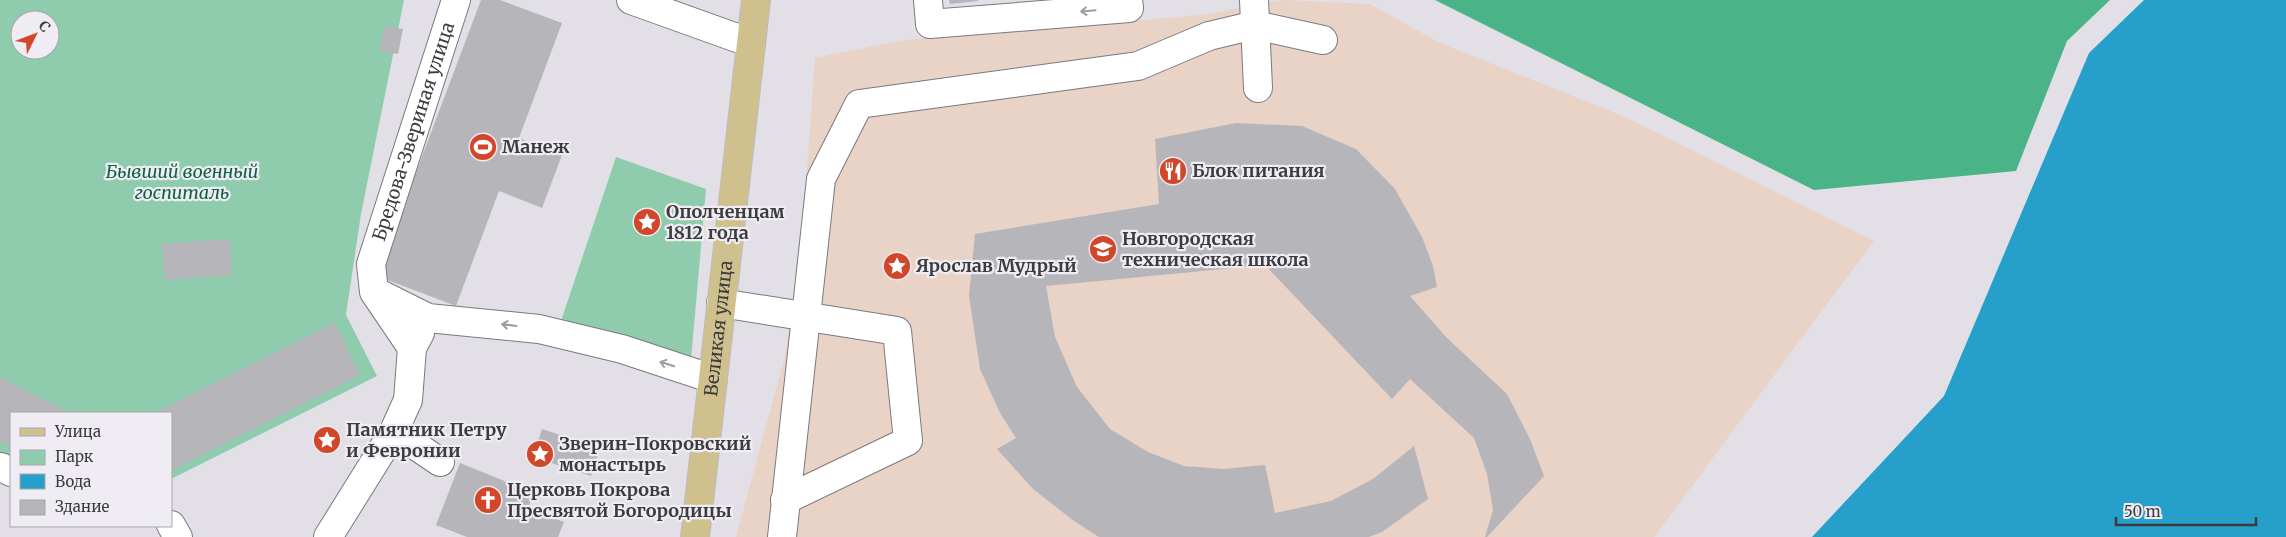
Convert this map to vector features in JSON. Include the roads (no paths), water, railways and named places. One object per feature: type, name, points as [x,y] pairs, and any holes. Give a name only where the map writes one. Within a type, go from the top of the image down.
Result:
[{"type":"main road","name":"Великая улица","points":[[695,537],[756,0]]},
{"type":"street","name":"Бредова-Звериная улица","points":[[374,292],[370,264],[456,0]]},
{"type":"street","points":[[631,0],[751,43]]},
{"type":"street","points":[[928,0],[930,24],[1129,8],[1128,0]]},
{"type":"street","points":[[1254,12],[1323,40]]},
{"type":"street","points":[[1254,12],[1258,88]]},
{"type":"street","points":[[782,537],[821,179],[859,104],[1138,66],[1209,36],[1254,12]]},
{"type":"street","points":[[374,292],[428,318],[539,329],[622,349],[713,379]]},
{"type":"street","points":[[374,292],[412,348]]},
{"type":"street","points":[[721,303],[897,331],[908,441],[785,500]]},
{"type":"street","points":[[328,537],[394,431],[408,400],[412,348],[428,318]]},
{"type":"street","points":[[394,431],[440,462]]},
{"type":"water","points":[[2144,0],[2286,0],[2286,537],[1812,537],[1944,396],[2089,53]]},
{"type":"place","name":"Манеж","points":[[483,147]]},
{"type":"place","name":"Блок питания","points":[[1173,171]]},
{"type":"place","name":"Ополченцам 1812 года","points":[[647,222]]},
{"type":"place","name":"Новгородская техническая школа","points":[[1103,249]]},
{"type":"place","name":"Ярослав Мудрый","points":[[897,266]]},
{"type":"place","name":"Памятник Петру и Февронии","points":[[327,440]]},
{"type":"place","name":"Зверин-Покровский монастырь","points":[[540,454]]},
{"type":"place","name":"Церковь Покрова Пресвятой Богородицы","points":[[488,500]]},
{"type":"park label","name":"Бывший военный госпиталь","points":[[182,182]]}]
